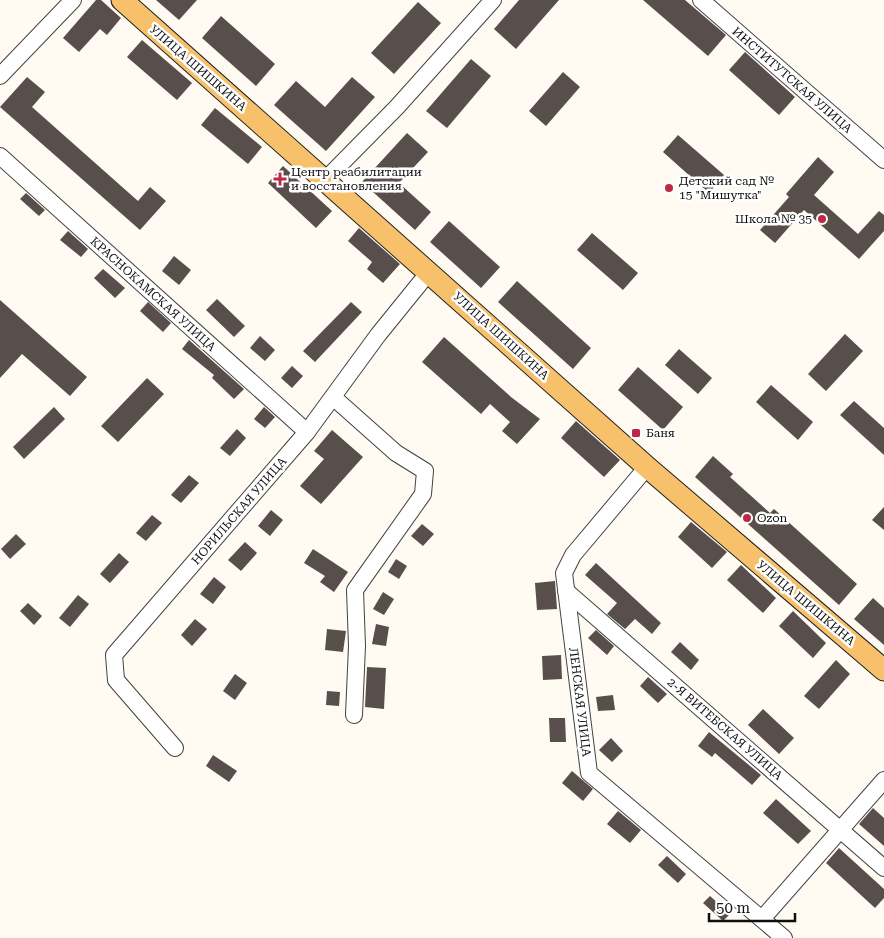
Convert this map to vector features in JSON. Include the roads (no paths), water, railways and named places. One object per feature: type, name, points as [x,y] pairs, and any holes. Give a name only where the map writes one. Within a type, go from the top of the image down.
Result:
[{"type":"main road","name":"УЛИЦА ШИШКИНА","points":[[122,0],[647,467],[884,670]]},
{"type":"street","points":[[0,76],[72,0]]},
{"type":"street","points":[[325,180],[397,107],[493,0]]},
{"type":"street","name":"ИНСТИТУТСКАЯ УЛИЦА","points":[[701,0],[884,160]]},
{"type":"street","name":"КРАСНОКАМСКАЯ УЛИЦА","points":[[0,156],[307,432]]},
{"type":"street","name":"НОРИЛЬСКАЯ УЛИЦА","points":[[176,748],[116,680],[114,655],[307,432],[378,334],[429,272]]},
{"type":"street","points":[[333,397],[396,453],[425,471],[423,494],[355,590],[357,646],[354,715]]},
{"type":"street","name":"ЛЕНСКАЯ УЛИЦА","points":[[647,467],[569,560],[564,573],[589,772],[784,938]]},
{"type":"street","name":"2-Я ВИТЕБСКАЯ УЛИЦА","points":[[566,591],[884,868]]},
{"type":"street","points":[[762,919],[884,780]]},
{"type":"place","name":"Центр реабилитации и восстановления","points":[[280,179]]},
{"type":"place","name":"Детский сад № 15 \"Мишутка\"","points":[[669,188]]},
{"type":"place","name":"Школа № 35","points":[[822,219]]},
{"type":"place","name":"Баня","points":[[636,433]]},
{"type":"place","name":"Ozon","points":[[747,518]]}]
